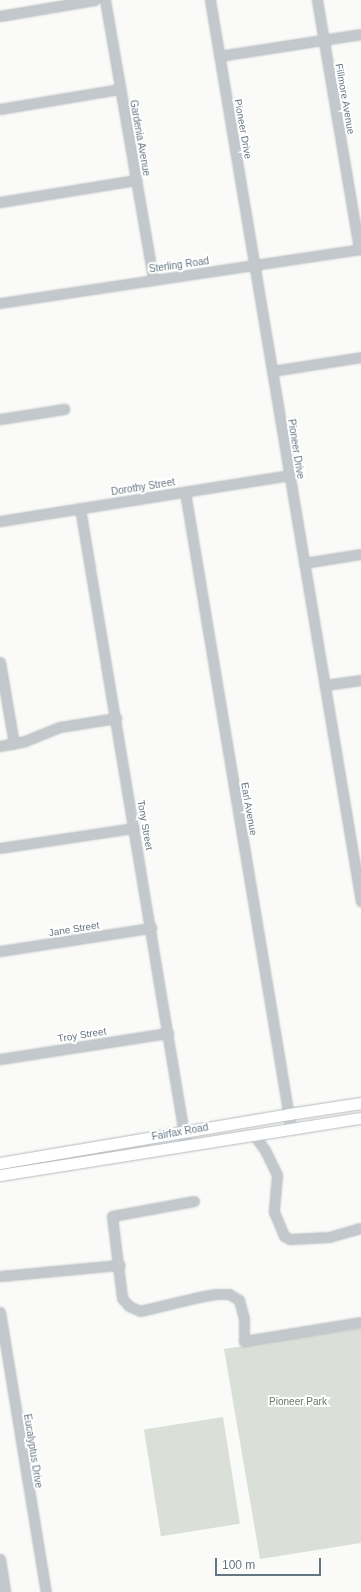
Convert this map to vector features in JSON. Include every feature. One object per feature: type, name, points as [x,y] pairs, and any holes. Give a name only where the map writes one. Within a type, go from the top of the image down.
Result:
[{"type":"main road","name":"Fairfax Road","points":[[0,1163],[361,1103]]},
{"type":"main road","name":"Fairfax Road","points":[[0,1175],[361,1118]]},
{"type":"street","points":[[0,16],[94,0]]},
{"type":"street","name":"Gardenia Avenue","points":[[105,0],[153,279]]},
{"type":"street","name":"Pioneer Drive","points":[[210,0],[361,897]]},
{"type":"street","name":"Fillmore Avenue","points":[[317,0],[360,249]]},
{"type":"street","points":[[219,56],[361,34]]},
{"type":"street","points":[[0,109],[120,89]]},
{"type":"street","points":[[0,202],[136,180]]},
{"type":"street","name":"Sterling Road","points":[[0,303],[360,249]]},
{"type":"street","points":[[272,371],[361,357]]},
{"type":"street","points":[[0,419],[64,409]]},
{"type":"street","name":"Dorothy Street","points":[[0,521],[290,476]]},
{"type":"street","name":"Earl Avenue","points":[[185,492],[291,1129]]},
{"type":"street","name":"Tony Street","points":[[80,508],[151,928],[186,1146]]},
{"type":"street","points":[[304,563],[361,554]]},
{"type":"street","points":[[0,662],[14,744]]},
{"type":"street","points":[[325,685],[361,680]]},
{"type":"street","points":[[0,746],[14,744],[60,727],[116,718]]},
{"type":"street","points":[[0,848],[134,828]]},
{"type":"street","name":"Jane Street","points":[[0,951],[151,928]]},
{"type":"street","name":"Troy Street","points":[[0,1059],[168,1033]]},
{"type":"street","points":[[254,1135],[265,1150],[277,1175],[274,1212],[284,1236],[290,1239],[329,1238],[361,1228]]},
{"type":"street","points":[[194,1201],[112,1216],[122,1298],[128,1306],[140,1310],[216,1294],[229,1294],[240,1300],[244,1319],[244,1341],[361,1322]]},
{"type":"street","points":[[0,1276],[119,1265]]},
{"type":"street","name":"Eucalyptus Drive","points":[[0,1312],[46,1592]]},
{"type":"street","points":[[0,1558],[5,1592]]},
{"type":"green space","name":"Pioneer Park","points":[[361,1328],[361,1543],[260,1559],[224,1349]]},
{"type":"green space","points":[[223,1417],[240,1524],[161,1536],[144,1430]]}]
